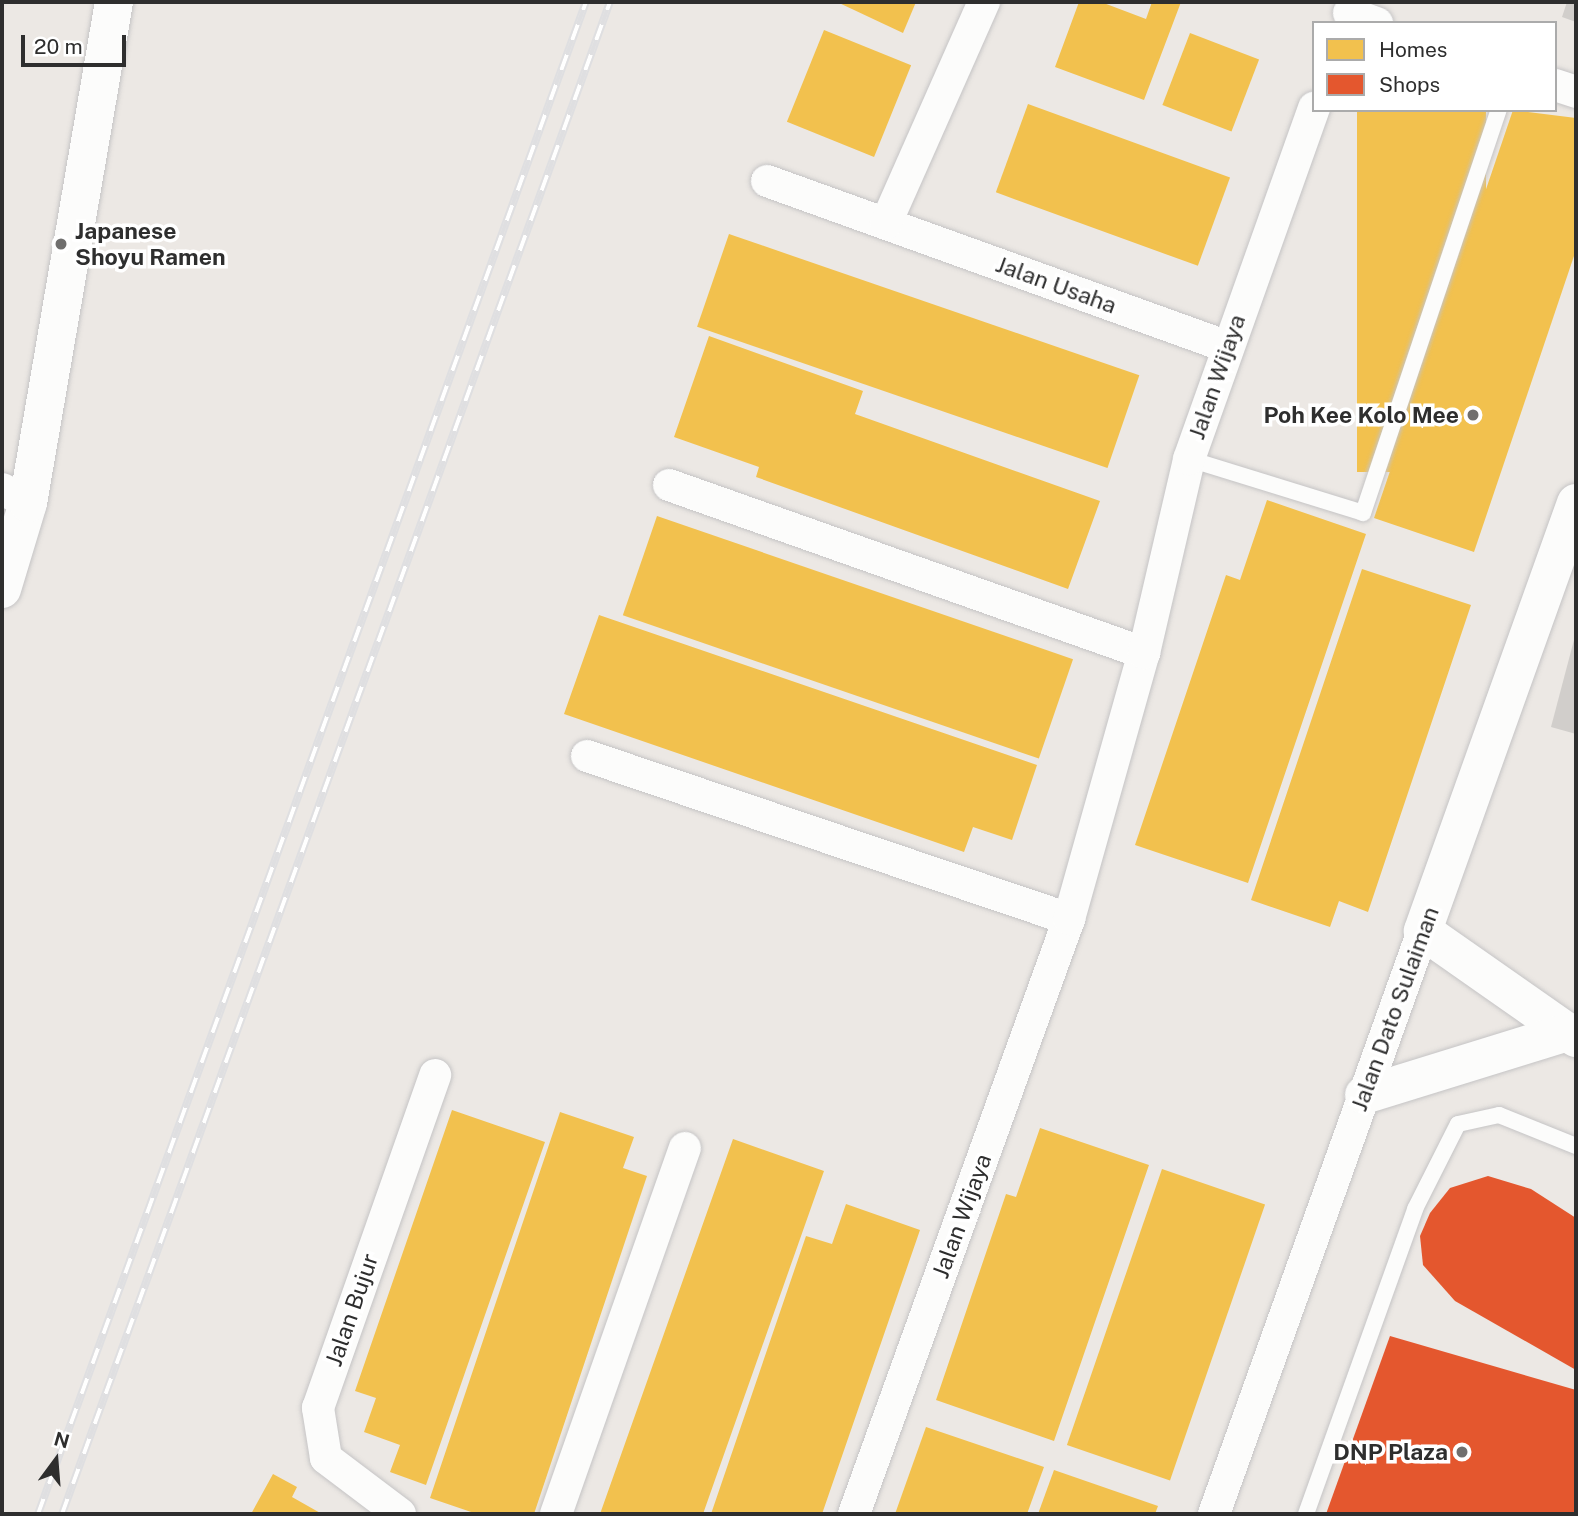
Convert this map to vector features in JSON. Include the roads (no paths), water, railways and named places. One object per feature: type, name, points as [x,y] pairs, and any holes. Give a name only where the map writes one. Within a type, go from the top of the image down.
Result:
[{"type":"street","points":[[2,589],[15,496],[114,2]]},
{"type":"street","points":[[886,223],[984,2]]},
{"type":"street","points":[[1557,86],[1576,92]]},
{"type":"street","name":"Jalan Wijaya","points":[[854,1514],[1069,919],[1144,653],[1189,459],[1313,112]]},
{"type":"street","name":"Jalan Usaha","points":[[767,181],[1227,347]]},
{"type":"street","points":[[669,485],[1144,653]]},
{"type":"street","name":"Jalan Dato Sulaiman","points":[[1214,1514],[1573,522]]},
{"type":"street","points":[[587,756],[1069,919]]},
{"type":"street","points":[[1423,931],[1572,1035]]},
{"type":"street","points":[[1364,1095],[1572,1035]]},
{"type":"street","name":"Jalan Bujur","points":[[400,1514],[326,1458],[318,1408],[435,1075]]},
{"type":"street","points":[[556,1514],[685,1148]]},
{"type":"lane","points":[[1189,459],[1363,513],[1498,112]]},
{"type":"lane","points":[[1306,1514],[1415,1209],[1458,1124],[1499,1115],[1576,1146]]},
{"type":"railway","points":[[38,1514],[586,2]]},
{"type":"railway","points":[[62,1514],[610,2]]},
{"type":"place","name":"Japanese Shoyu Ramen","points":[[61,244]]},
{"type":"place","name":"Poh Kee Kolo Mee","points":[[1473,415]]},
{"type":"place","name":"DNP Plaza","points":[[1462,1452]]}]
